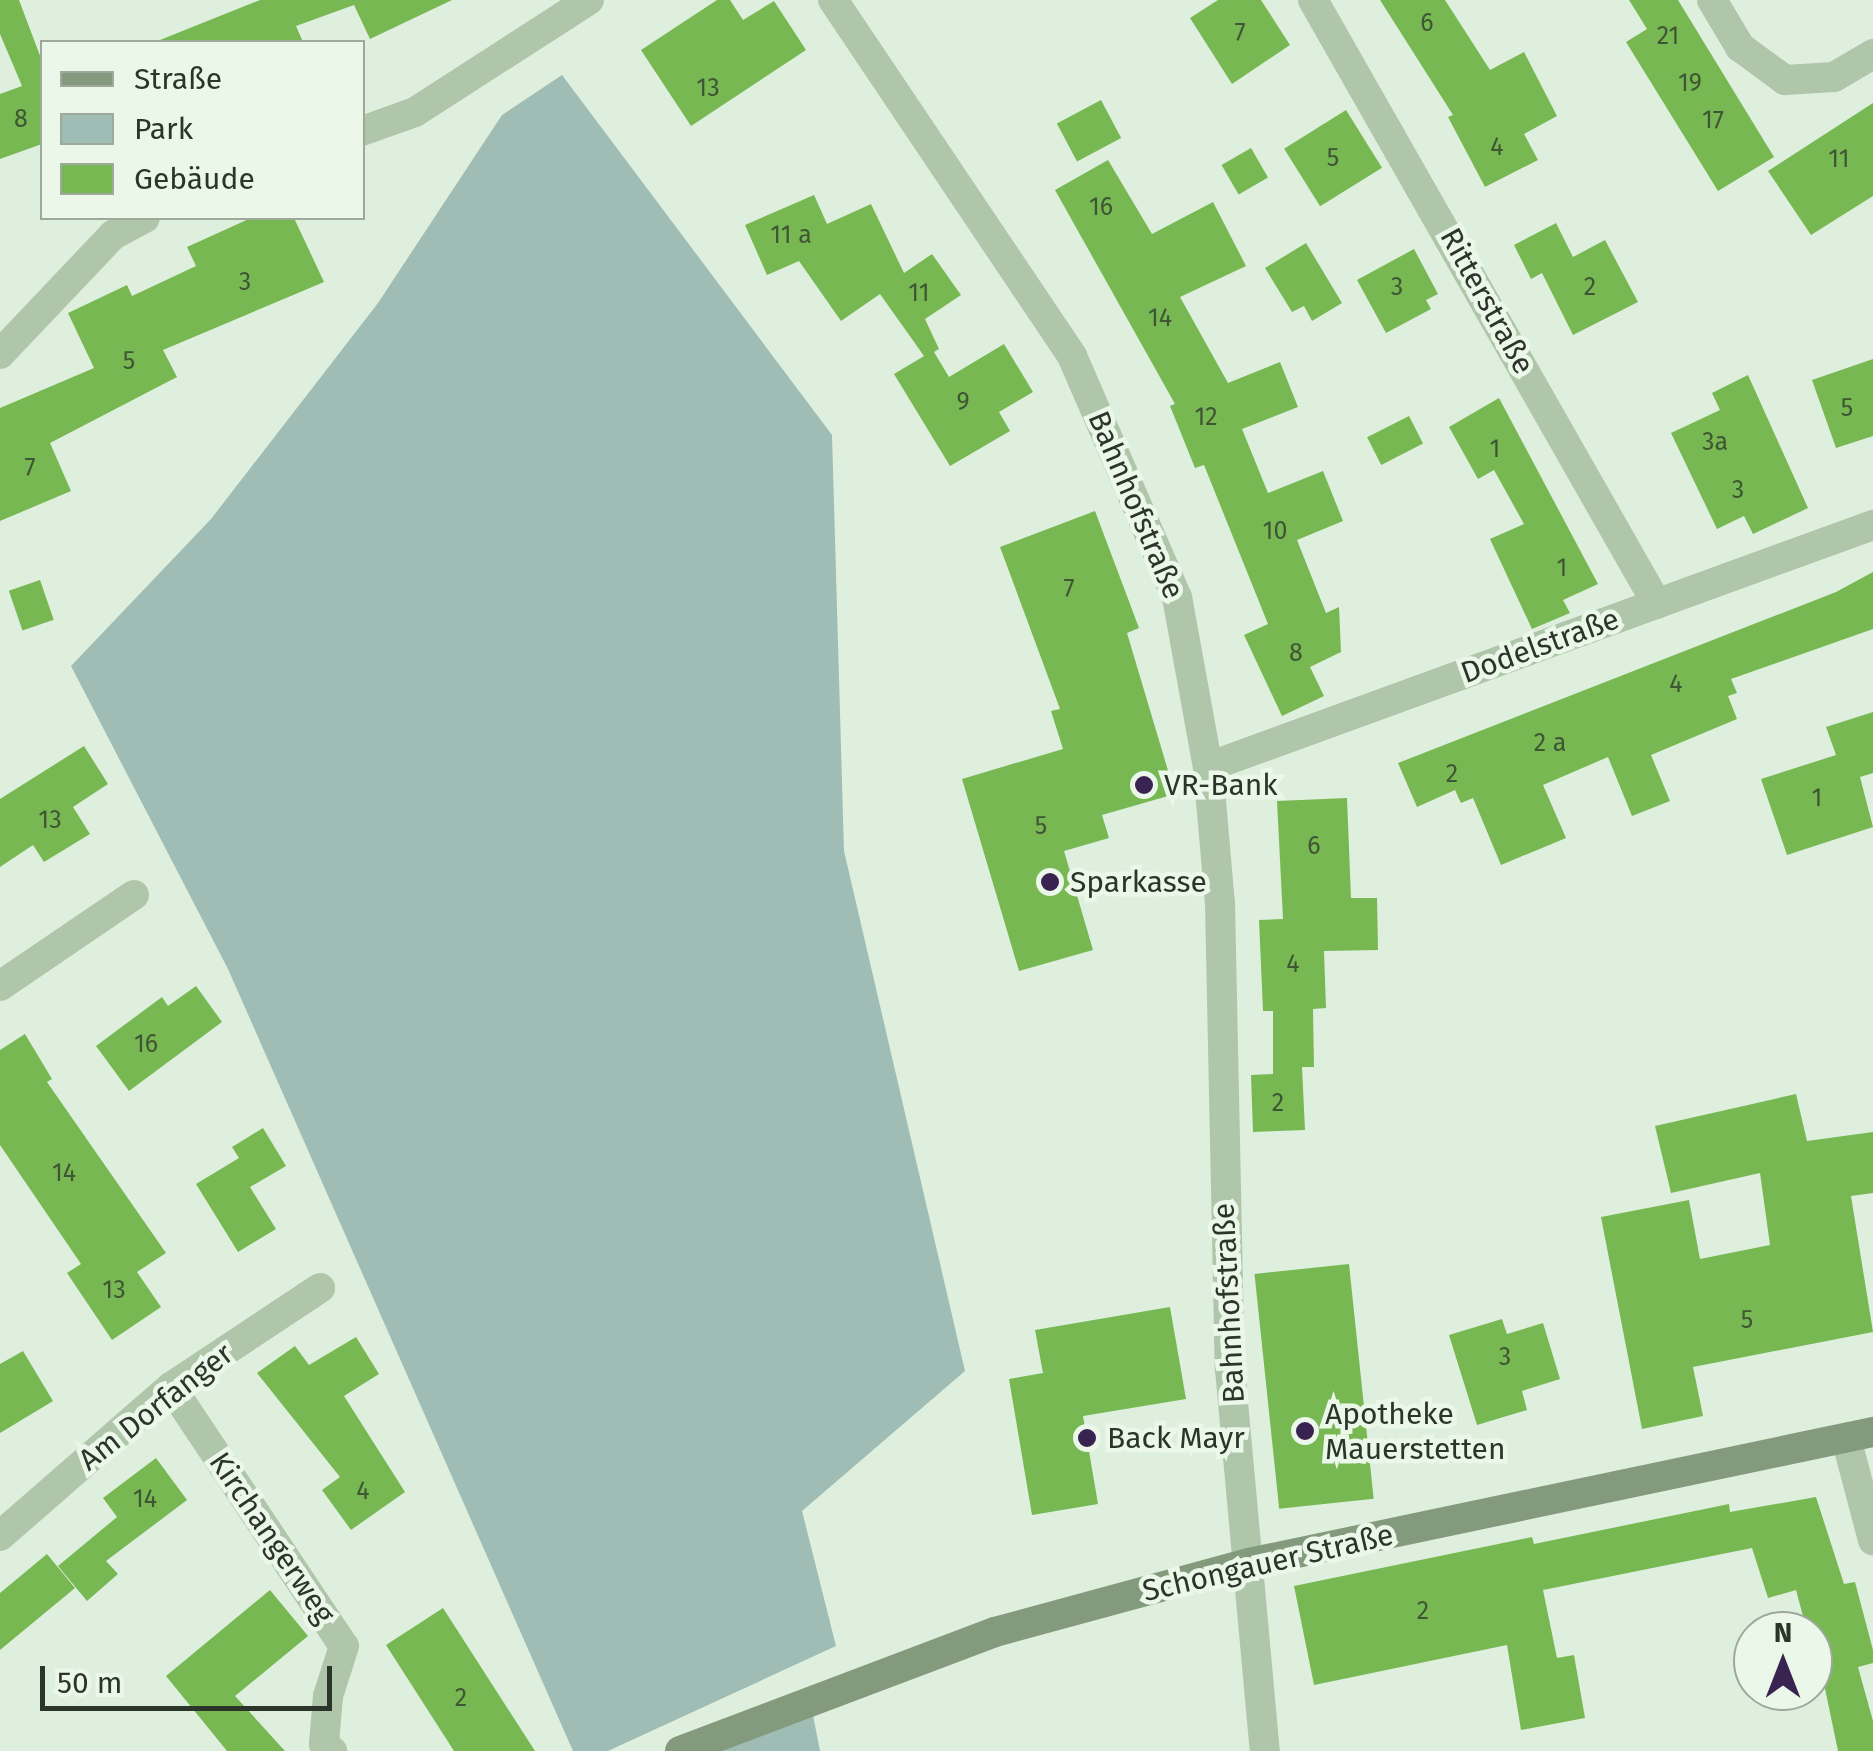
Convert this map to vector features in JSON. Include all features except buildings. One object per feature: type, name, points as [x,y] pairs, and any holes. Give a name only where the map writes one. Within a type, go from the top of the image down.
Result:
[{"type":"main road","name":"Schongauer Straße","points":[[680,1751],[995,1632],[1250,1563],[1860,1435]]},
{"type":"street","points":[[365,130],[415,112],[588,0]]},
{"type":"street","name":"Bahnhofstraße","points":[[833,0],[1072,356],[1178,596],[1208,767],[1220,903],[1230,1369],[1265,1751]]},
{"type":"street","name":"Ritterstraße","points":[[1314,0],[1657,604]]},
{"type":"street","points":[[1712,0],[1740,47],[1786,80],[1834,76],[1873,54]]},
{"type":"street","points":[[0,354],[113,236],[142,220]]},
{"type":"street","name":"Dodelstraße","points":[[1208,767],[1873,525]]},
{"type":"street","points":[[0,986],[134,895]]},
{"type":"street","name":"Am Dorfanger","points":[[4,1521],[171,1387],[320,1288]]},
{"type":"street","name":"Kirchangerweg","points":[[171,1387],[344,1646],[328,1696],[324,1744],[332,1751]]},
{"type":"street","points":[[1860,1435],[1873,1540]]},
{"type":"green space","points":[[562,75],[832,435],[844,851],[965,1371],[802,1511],[836,1646],[608,1751],[573,1751],[228,969],[71,666],[211,519],[378,303],[502,115]]},
{"type":"green space","points":[[812,1710],[820,1751],[722,1751]]},
{"type":"place","name":"VR-Bank","points":[[1144,785]]},
{"type":"place","name":"Sparkasse","points":[[1050,882]]},
{"type":"place","name":"Apotheke Mauerstetten","points":[[1305,1431]]},
{"type":"place","name":"Back Mayr","points":[[1087,1438]]}]
